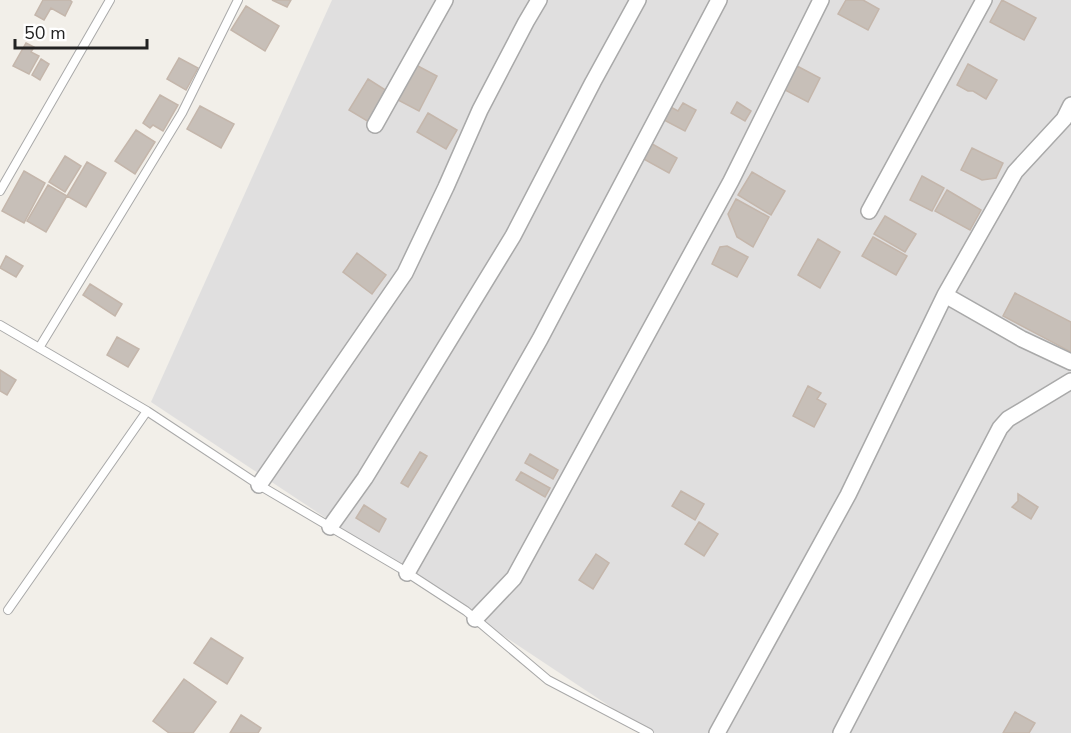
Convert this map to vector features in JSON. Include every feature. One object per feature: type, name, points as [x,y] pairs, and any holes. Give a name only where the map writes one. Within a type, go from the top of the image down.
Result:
[{"type":"street","points":[[375,125],[445,0]]},
{"type":"street","points":[[260,485],[405,273],[480,111],[539,0]]},
{"type":"street","points":[[330,527],[365,478],[513,236],[638,0]]},
{"type":"street","points":[[407,573],[540,339],[719,0]]},
{"type":"street","points":[[475,619],[514,578],[731,181],[821,0]]},
{"type":"street","points":[[868,211],[984,0]]},
{"type":"street","points":[[717,733],[848,495],[945,296],[1015,172],[1064,119],[1071,105]]},
{"type":"street","points":[[945,296],[1022,339],[1071,362]]},
{"type":"street","points":[[841,733],[1000,428],[1008,419],[1071,381]]},
{"type":"lane","points":[[0,191],[110,0]]},
{"type":"lane","points":[[39,348],[182,112],[238,0]]},
{"type":"lane","points":[[0,325],[147,411],[260,485],[466,611],[548,680],[649,733]]},
{"type":"lane","points":[[8,610],[147,411]]},
{"type":"shaded area","points":[[332,0],[1071,0],[1071,733],[650,733],[151,402]]},
{"type":"building","points":[[43,0],[70,0],[72,2],[65,16],[51,8],[44,20],[35,15]]},
{"type":"building","points":[[272,0],[291,0],[287,7]]},
{"type":"building","points":[[846,0],[863,0],[879,9],[868,30],[838,14]]},
{"type":"building","points":[[1002,0],[1036,18],[1024,40],[990,22]]},
{"type":"building","points":[[246,6],[279,26],[265,51],[231,30]]},
{"type":"building","points":[[26,43],[34,47],[31,52],[39,56],[29,74],[13,66]]},
{"type":"building","points":[[179,58],[198,68],[186,90],[167,79]]},
{"type":"building","points":[[41,59],[49,64],[40,80],[32,75]]},
{"type":"building","points":[[968,64],[997,80],[986,99],[957,85]]},
{"type":"building","points":[[416,65],[437,76],[419,111],[398,100]]},
{"type":"building","points":[[797,66],[820,78],[808,102],[785,90]]},
{"type":"building","points":[[368,79],[387,91],[369,122],[349,110]]},
{"type":"building","points":[[160,95],[178,105],[163,131],[153,125],[150,128],[143,123]]},
{"type":"building","points":[[737,102],[751,111],[745,121],[731,113]]},
{"type":"building","points":[[683,103],[696,110],[685,131],[662,119],[669,106],[678,111]]},
{"type":"building","points":[[200,106],[234,124],[221,148],[187,129]]},
{"type":"building","points":[[428,113],[457,130],[446,149],[417,132]]},
{"type":"building","points":[[136,130],[155,142],[135,174],[115,161]]},
{"type":"building","points":[[647,141],[677,158],[669,173],[640,157]]},
{"type":"building","points":[[972,148],[1003,163],[996,178],[982,180],[961,170]]},
{"type":"building","points":[[65,156],[81,166],[65,192],[49,182]]},
{"type":"building","points":[[87,162],[106,173],[86,207],[67,196]]},
{"type":"building","points":[[24,171],[45,183],[24,223],[2,211]]},
{"type":"building","points":[[752,172],[785,191],[771,215],[738,195]]},
{"type":"building","points":[[922,176],[944,188],[932,211],[910,200]]},
{"type":"building","points":[[48,185],[67,196],[46,232],[27,221]]},
{"type":"building","points":[[947,190],[981,210],[970,230],[935,211]]},
{"type":"building","points":[[736,199],[769,217],[753,247],[737,237],[728,214]]},
{"type":"building","points":[[885,216],[916,234],[905,252],[874,234]]},
{"type":"building","points":[[873,237],[907,256],[896,275],[862,256]]},
{"type":"building","points":[[818,239],[840,252],[820,288],[798,275]]},
{"type":"building","points":[[727,246],[748,257],[737,277],[712,264],[720,247]]},
{"type":"building","points":[[357,253],[386,275],[372,294],[343,272]]},
{"type":"building","points":[[6,256],[23,266],[16,277],[0,268]]},
{"type":"building","points":[[90,284],[122,304],[115,316],[83,295]]},
{"type":"building","points":[[1015,293],[1071,322],[1071,352],[1003,316]]},
{"type":"building","points":[[117,337],[139,349],[128,367],[107,355]]},
{"type":"building","points":[[0,370],[16,380],[7,395],[0,391]]},
{"type":"building","points":[[808,386],[821,393],[817,399],[826,404],[814,427],[793,416]]},
{"type":"building","points":[[420,452],[427,456],[408,487],[401,483]]},
{"type":"building","points":[[530,454],[558,470],[553,479],[525,463]]},
{"type":"building","points":[[521,472],[550,488],[545,497],[516,480]]},
{"type":"building","points":[[681,491],[704,504],[695,520],[672,506]]},
{"type":"building","points":[[1018,494],[1038,507],[1031,519],[1012,507],[1018,501]]},
{"type":"building","points":[[364,505],[386,519],[379,532],[356,518]]},
{"type":"building","points":[[699,522],[718,534],[704,556],[685,544]]},
{"type":"building","points":[[596,554],[609,563],[593,589],[579,580]]},
{"type":"building","points":[[211,638],[243,658],[227,684],[194,663]]},
{"type":"building","points":[[184,679],[216,702],[193,733],[169,733],[153,721]]},
{"type":"building","points":[[1015,712],[1035,723],[1029,733],[1003,733]]},
{"type":"building","points":[[241,715],[261,728],[258,733],[230,733]]}]
